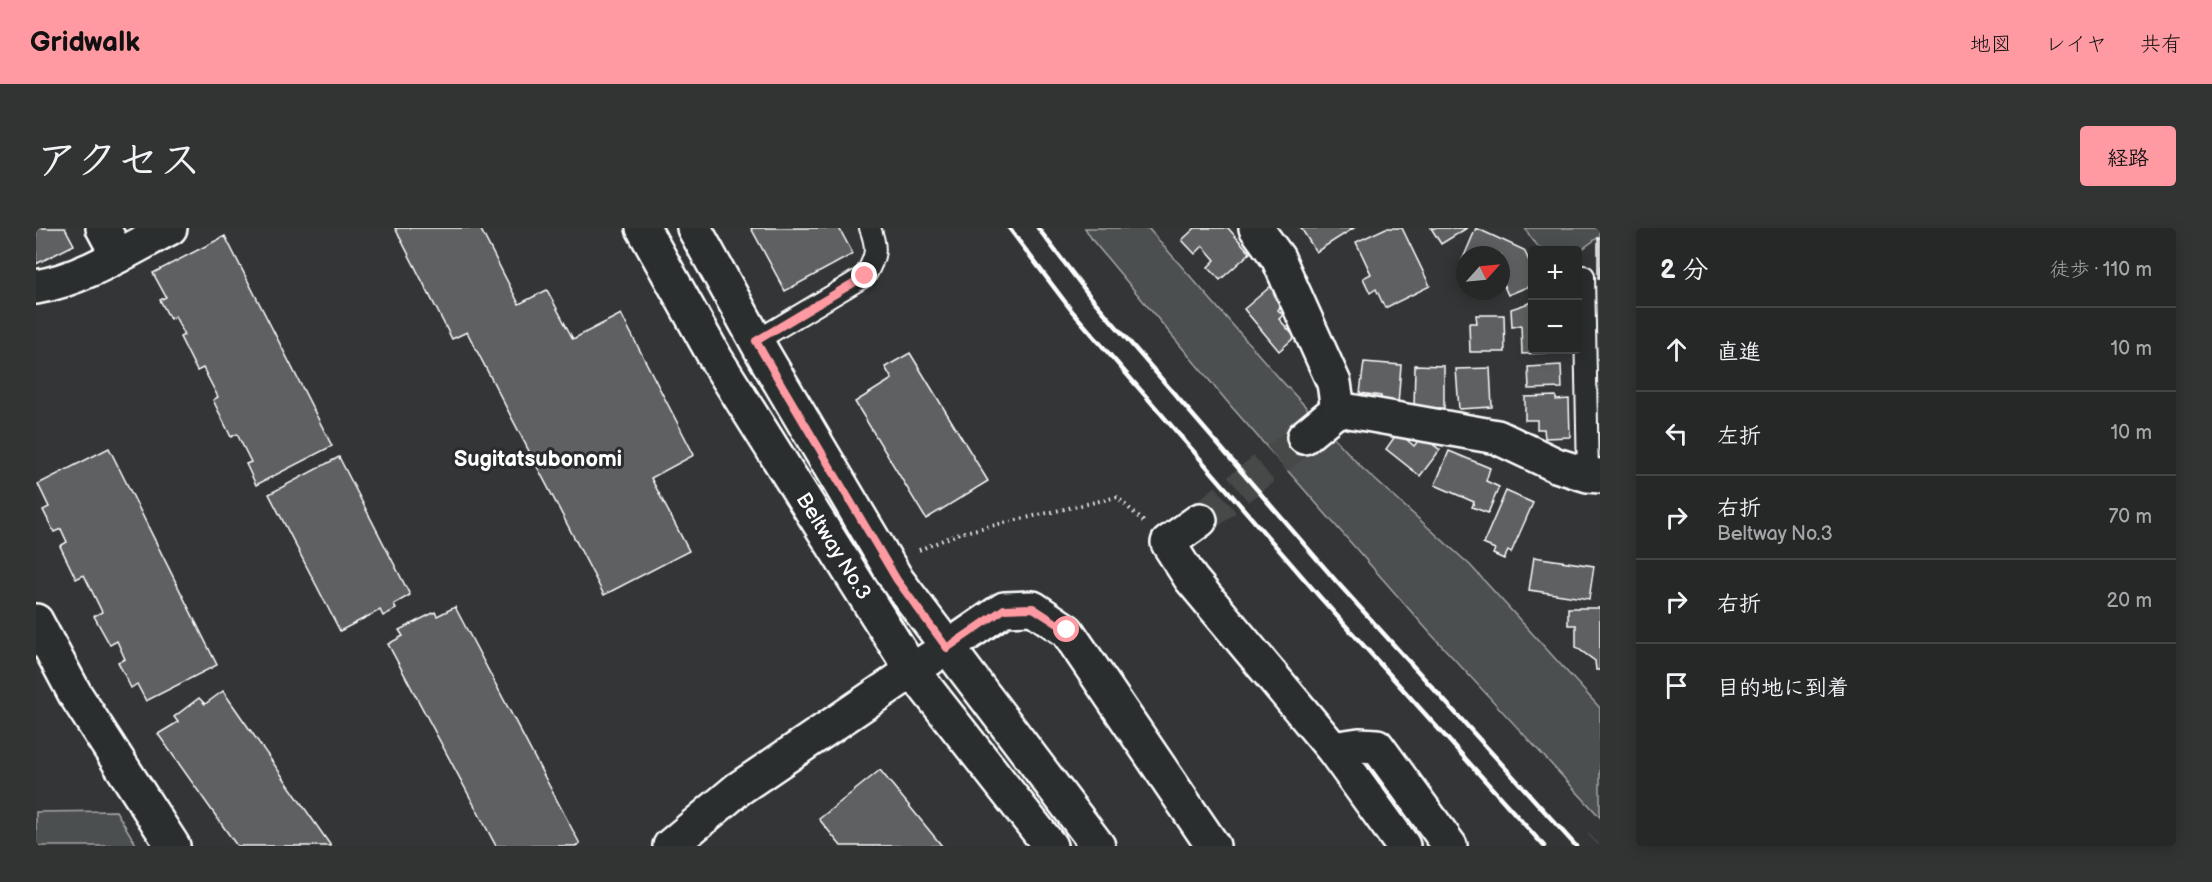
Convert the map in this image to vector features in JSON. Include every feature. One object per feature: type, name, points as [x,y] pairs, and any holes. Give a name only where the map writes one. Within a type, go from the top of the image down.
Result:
[{"type":"street","points":[[36,287],[57,284],[111,242],[170,228]]},
{"type":"street","name":"Beltway No.3","points":[[644,228],[716,359],[911,669],[1050,846]]},
{"type":"street","name":"Beltway No.3","points":[[694,228],[756,341],[897,580],[1098,846]]},
{"type":"street","points":[[1256,228],[1278,258],[1334,383],[1338,409]]},
{"type":"street","points":[[1304,437],[1338,409],[1497,437],[1556,465],[1594,476]]},
{"type":"street","points":[[1200,520],[1168,543],[1191,579],[1333,749],[1403,846]]},
{"type":"street","points":[[670,846],[738,789],[911,669],[947,648],[1004,609],[1033,608],[1067,630],[1213,846]]},
{"type":"street","points":[[36,621],[75,694],[172,846]]},
{"type":"street","points":[[1333,749],[1359,745],[1377,746],[1450,846]]},
{"type":"lane","points":[[756,341],[865,276],[875,260],[876,241],[870,228]]},
{"type":"lane","points":[[1584,276],[1594,476]]},
{"type":"path","points":[[919,550],[960,533],[1117,497],[1168,543]]},
{"type":"shaded area","points":[[1085,228],[1148,228],[1280,379],[1362,468],[1470,565],[1600,708],[1600,817],[1430,633],[1230,405],[1093,241]]},
{"type":"shaded area","points":[[1525,228],[1600,228],[1600,236],[1582,249],[1582,246],[1538,246]]},
{"type":"shaded area","points":[[116,811],[137,846],[36,846],[36,812]]},
{"type":"building","points":[[36,228],[65,228],[74,245],[36,264]]},
{"type":"building","points":[[395,228],[480,228],[519,304],[547,290],[573,339],[621,314],[694,455],[651,478],[689,551],[604,595],[467,332],[452,339]]},
{"type":"building","points":[[751,228],[839,228],[853,254],[785,291]]},
{"type":"building","points":[[1195,228],[1228,228],[1250,253],[1220,280],[1208,267],[1215,260],[1203,246],[1195,254],[1182,240]]},
{"type":"building","points":[[1301,228],[1354,228],[1316,252]]},
{"type":"building","points":[[1386,228],[1402,228],[1430,286],[1385,308],[1376,289],[1370,293],[1363,278],[1371,274],[1356,242]]},
{"type":"building","points":[[1431,228],[1467,228],[1441,244]]},
{"type":"building","points":[[1476,228],[1524,250],[1528,258],[1528,287],[1510,294],[1510,246],[1468,246]]},
{"type":"building","points":[[225,236],[332,446],[256,485],[246,464],[251,462],[237,434],[231,437],[213,400],[218,397],[203,368],[197,371],[180,337],[184,335],[175,316],[170,319],[160,300],[166,297],[153,273]]},
{"type":"building","points":[[1598,238],[1600,238],[1600,278],[1598,278]]},
{"type":"building","points":[[1271,286],[1279,295],[1275,298],[1281,306],[1278,310],[1283,315],[1279,319],[1295,337],[1279,351],[1244,309]]},
{"type":"building","points":[[1528,303],[1528,354],[1522,354],[1521,325],[1512,327],[1511,309]]},
{"type":"building","points":[[1476,315],[1504,315],[1505,352],[1470,352],[1469,323],[1477,323]]},
{"type":"building","points":[[910,353],[988,481],[926,519],[855,402],[892,379],[885,367]]},
{"type":"building","points":[[1364,362],[1401,365],[1398,405],[1380,403],[1381,396],[1360,393]]},
{"type":"building","points":[[1415,365],[1444,366],[1444,408],[1414,408]]},
{"type":"building","points":[[1561,365],[1562,388],[1529,389],[1528,367]]},
{"type":"building","points":[[1490,368],[1492,407],[1459,409],[1456,369]]},
{"type":"building","points":[[1556,396],[1556,400],[1569,399],[1570,437],[1545,438],[1544,429],[1537,429],[1537,420],[1525,420],[1525,397]]},
{"type":"building","points":[[1398,432],[1414,446],[1422,436],[1440,450],[1420,476],[1386,449]]},
{"type":"building","points":[[109,448],[217,665],[146,701],[137,684],[131,688],[118,662],[125,659],[117,641],[110,645],[94,616],[102,612],[84,575],[76,579],[60,546],[67,542],[61,529],[54,532],[43,510],[49,507],[38,484]]},
{"type":"building","points":[[1449,451],[1490,468],[1486,481],[1499,487],[1488,513],[1472,507],[1474,502],[1435,485]]},
{"type":"building","points":[[339,457],[410,595],[394,604],[396,609],[383,616],[380,610],[340,631],[269,494]]},
{"type":"building","points":[[1506,491],[1533,503],[1511,553],[1508,551],[1504,559],[1493,554],[1495,549],[1483,544]]},
{"type":"building","points":[[1534,557],[1594,566],[1589,599],[1529,590]]},
{"type":"building","points":[[455,607],[580,844],[575,846],[496,846],[388,644],[403,636],[399,630],[435,612],[437,616]]},
{"type":"building","points":[[1568,608],[1600,608],[1600,670],[1596,670],[1595,661],[1576,647],[1576,625],[1568,625]]},
{"type":"building","points":[[223,691],[331,846],[237,846],[158,734],[178,722],[174,717],[199,698],[205,704]]},
{"type":"building","points":[[880,770],[942,846],[841,846],[819,819]]},
{"type":"tunnel","points":[[1200,520],[1304,437]]},
{"type":"railway","points":[[1009,228],[1072,311],[1319,596],[1544,846]]},
{"type":"railway","points":[[1038,228],[1089,295],[1336,581],[1576,846]]},
{"type":"district","name":"Sugitatsubonomi","points":[[538,458]]},
{"type":"route","points":[[865,276],[756,341],[897,580],[947,648],[1004,609],[1033,608],[1067,630]]}]
